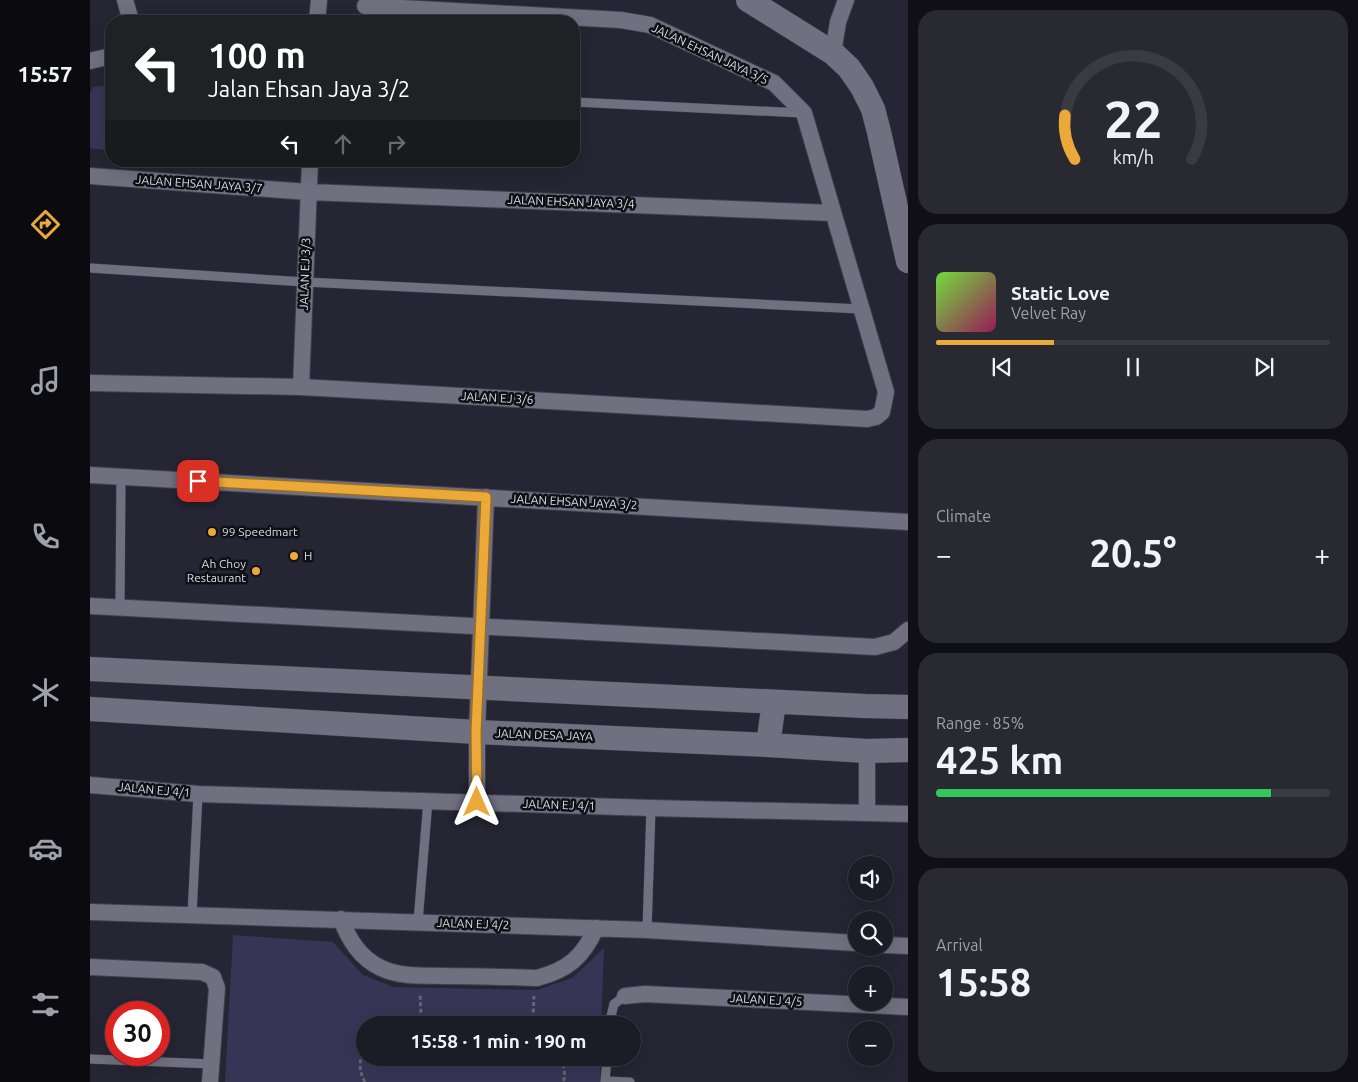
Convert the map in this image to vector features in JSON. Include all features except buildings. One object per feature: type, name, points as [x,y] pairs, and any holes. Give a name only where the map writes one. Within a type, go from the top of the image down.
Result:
[{"type":"main road","points":[[748,0],[833,53],[849,68],[862,87],[873,109],[908,261]]},
{"type":"main road","points":[[90,669],[908,707]]},
{"type":"main road","points":[[865,706],[908,695]]},
{"type":"main road","points":[[768,745],[774,702]]},
{"type":"main road","name":"JALAN DESA JAYA","points":[[90,709],[476,732],[867,751],[908,750]]},
{"type":"street","points":[[125,0],[129,15]]},
{"type":"street","points":[[318,15],[319,0]]},
{"type":"street","points":[[833,53],[838,22],[846,0]]},
{"type":"street","name":"JALAN EHSAN JAYA 3/5","points":[[365,6],[530,15]]},
{"type":"street","name":"JALAN EHSAN JAYA 3/5","points":[[580,18],[621,20],[650,25],[774,83],[804,113]]},
{"type":"street","points":[[90,62],[105,58]]},
{"type":"street","points":[[804,113],[861,309]]},
{"type":"street","name":"JALAN EJ 3/3","points":[[300,387],[310,167]]},
{"type":"street","name":"JALAN EHSAN JAYA 3/7","points":[[90,176],[308,192]]},
{"type":"street","name":"JALAN EHSAN JAYA 3/4","points":[[308,192],[833,213]]},
{"type":"street","name":"JALAN EJ 3/6","points":[[90,383],[300,387],[867,419],[876,417],[882,412],[886,392],[861,309]]},
{"type":"street","name":"JALAN EHSAN JAYA 3/2","points":[[90,475],[908,522]]},
{"type":"street","points":[[477,802],[476,732],[486,497]]},
{"type":"street","points":[[90,606],[875,648],[894,642],[908,630]]},
{"type":"street","points":[[867,751],[867,812]]},
{"type":"street","name":"JALAN EJ 4/1","points":[[90,785],[198,794],[908,814]]},
{"type":"street","name":"JALAN EJ 4/2","points":[[90,912],[647,930],[848,943]]},
{"type":"street","points":[[341,919],[347,936],[355,948],[369,961],[381,968],[394,972],[420,975],[535,978],[550,974],[574,961],[583,952],[596,928]]},
{"type":"street","points":[[893,945],[908,946]]},
{"type":"street","points":[[90,967],[202,972],[213,977],[216,988],[210,1082]]},
{"type":"street","name":"JALAN EJ 4/5","points":[[625,996],[645,994],[908,1007]]},
{"type":"lane","points":[[580,102],[804,113]]},
{"type":"lane","points":[[90,268],[305,282],[861,309]]},
{"type":"lane","points":[[120,608],[121,476]]},
{"type":"lane","points":[[192,914],[198,794]]},
{"type":"lane","points":[[418,922],[428,800]]},
{"type":"lane","points":[[647,930],[651,808]]},
{"type":"lane","points":[[611,1016],[614,1004],[625,996]]},
{"type":"lane","points":[[90,1059],[211,1064]]},
{"type":"lane","points":[[606,1066],[605,1082],[630,1082]]},
{"type":"path","points":[[420,975],[421,1016]]},
{"type":"path","points":[[533,1016],[535,978]]},
{"type":"path","points":[[360,1066],[360,1073],[365,1082]]},
{"type":"path","points":[[563,1066],[565,1076],[563,1082]]},
{"type":"shaded area","points":[[105,86],[105,150],[90,148],[90,94],[93,87]]},
{"type":"shaded area","points":[[233,935],[333,942],[363,975],[394,987],[537,990],[572,978],[604,948],[601,1016],[356,1016],[356,1066],[600,1066],[600,1082],[225,1082]]},
{"type":"place","name":"99 Speedmart","points":[[212,532]]},
{"type":"place","name":"H","points":[[294,556]]},
{"type":"place","name":"Ah Choy Restaurant","points":[[256,571]]},
{"type":"route","points":[[198,481],[486,497],[476,732],[477,802]]}]
